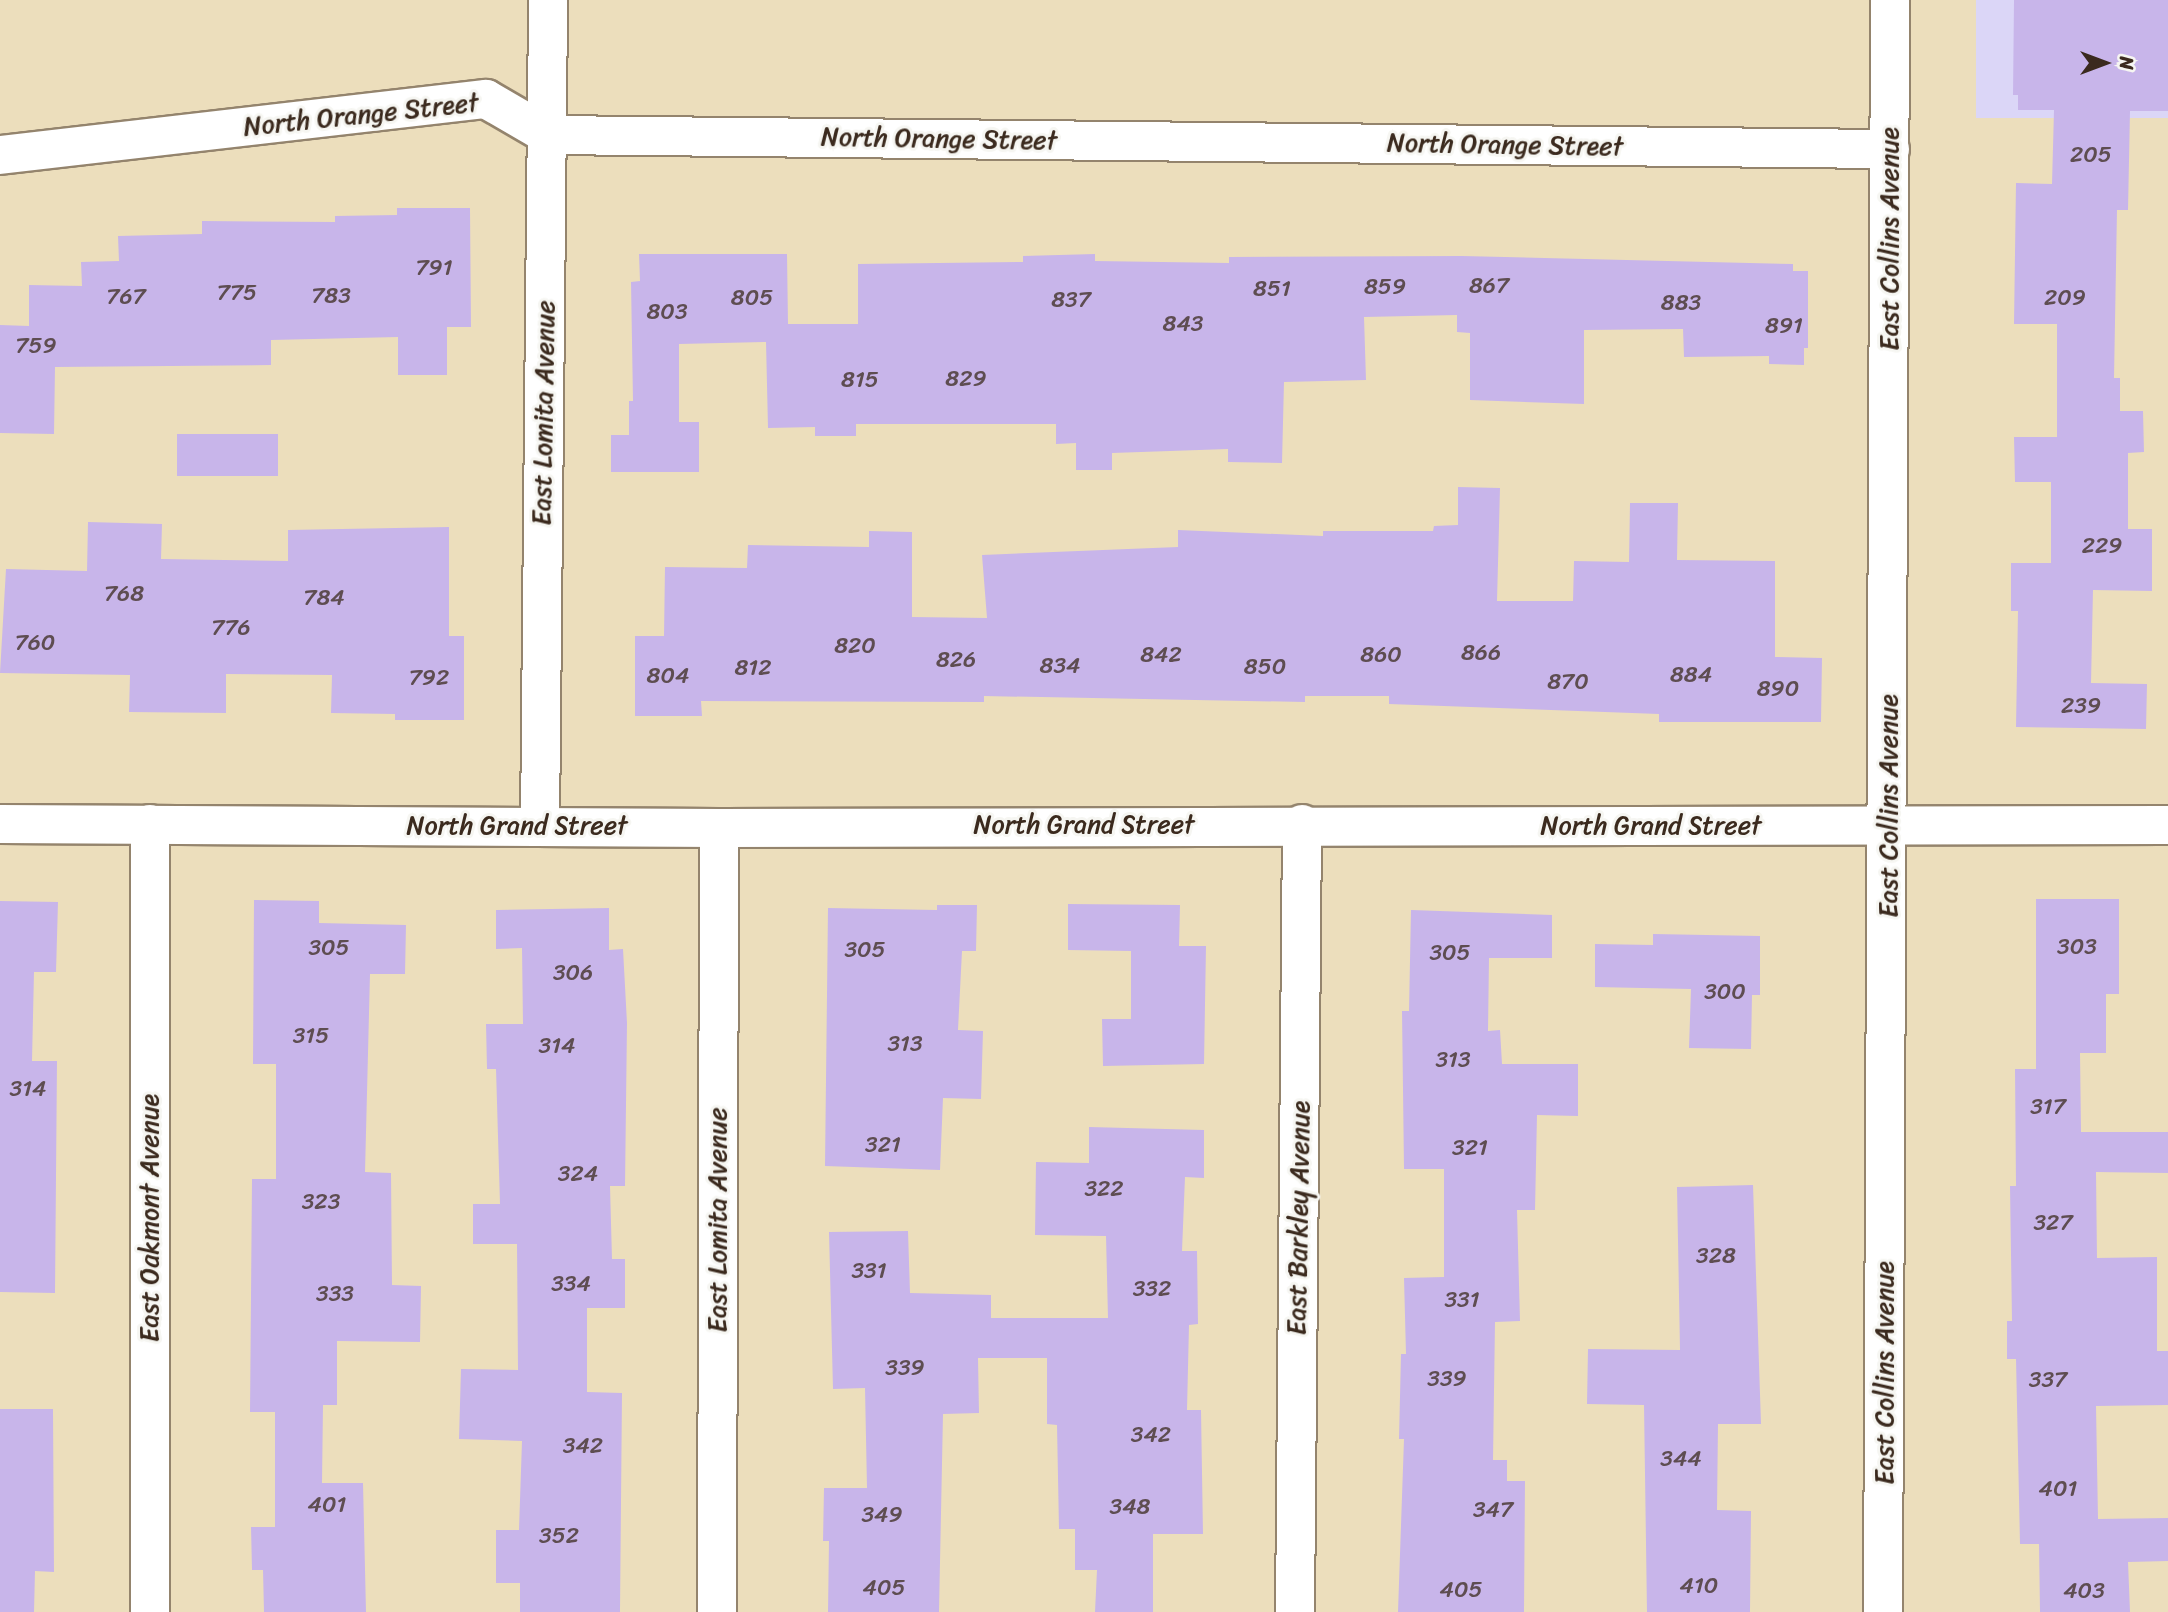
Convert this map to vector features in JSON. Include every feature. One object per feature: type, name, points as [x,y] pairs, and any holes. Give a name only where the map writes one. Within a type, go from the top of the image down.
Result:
[{"type":"street","name":"East Lomita Avenue","points":[[540,825],[548,0]]},
{"type":"street","name":"East Collins Avenue","points":[[1883,1612],[1890,827],[1890,0]]},
{"type":"street","name":"North Orange Street","points":[[0,155],[486,99],[548,135],[1890,149]]},
{"type":"street","name":"North Grand Street","points":[[0,824],[719,828],[1303,824],[1890,827],[2168,825]]},
{"type":"street","name":"East Oakmont Avenue","points":[[150,824],[150,1612]]},
{"type":"street","name":"East Barkley Avenue","points":[[1295,1612],[1303,824]]},
{"type":"street","name":"East Lomita Avenue","points":[[717,1612],[719,828]]},
{"type":"shaded area","points":[[1976,0],[2168,0],[2168,118],[1976,118]]},
{"type":"building","points":[[2014,0],[2168,0],[2168,111],[2130,111],[2128,210],[2117,210],[2114,378],[2120,378],[2120,411],[2143,411],[2144,452],[2128,453],[2128,529],[2152,529],[2152,591],[2093,590],[2091,683],[2147,684],[2146,729],[2016,727],[2018,611],[2011,611],[2011,563],[2051,563],[2051,482],[2015,482],[2014,437],[2057,437],[2057,324],[2014,324],[2016,183],[2052,184],[2054,110],[2018,110],[2018,95],[2013,95]]},
{"type":"building","points":[[397,208],[470,208],[471,327],[447,327],[447,375],[398,375],[398,337],[271,340],[271,365],[55,367],[54,434],[0,433],[0,325],[29,326],[29,285],[82,286],[81,262],[119,261],[118,236],[202,234],[202,221],[335,222],[335,216],[397,215]]},
{"type":"building","points":[[639,254],[787,254],[788,324],[858,324],[858,264],[1023,262],[1023,256],[1095,254],[1095,261],[1229,263],[1229,257],[1462,256],[1793,264],[1793,271],[1808,271],[1808,348],[1804,348],[1804,365],[1769,364],[1769,356],[1684,357],[1683,329],[1584,330],[1584,404],[1470,400],[1470,333],[1457,332],[1457,315],[1364,317],[1366,380],[1284,382],[1282,463],[1228,462],[1228,449],[1112,453],[1112,470],[1076,470],[1076,443],[1056,444],[1056,424],[856,424],[856,436],[815,436],[815,427],[768,428],[766,342],[679,344],[679,422],[699,422],[699,472],[611,472],[611,435],[629,435],[629,401],[633,401],[631,282],[640,281]]},
{"type":"building","points":[[177,434],[278,434],[278,476],[177,476]]},
{"type":"building","points":[[1458,487],[1500,488],[1497,601],[1573,601],[1574,561],[1629,562],[1630,503],[1678,503],[1677,560],[1775,561],[1775,657],[1822,658],[1821,722],[1659,722],[1659,714],[1389,704],[1389,696],[1305,696],[1305,702],[984,696],[984,702],[701,701],[702,716],[635,716],[635,636],[664,636],[665,567],[747,568],[748,545],[869,547],[869,531],[912,532],[912,617],[987,618],[982,555],[1178,547],[1178,530],[1323,536],[1323,531],[1433,531],[1434,526],[1458,525]]},
{"type":"building","points":[[88,522],[162,524],[161,559],[288,561],[288,530],[449,527],[449,636],[464,636],[464,720],[395,720],[395,714],[331,713],[332,675],[226,674],[226,713],[129,712],[130,675],[0,673],[6,569],[87,571]]},
{"type":"building","points":[[2036,899],[2119,899],[2119,994],[2106,994],[2106,1053],[2080,1053],[2081,1132],[2168,1132],[2168,1173],[2096,1172],[2097,1258],[2157,1257],[2157,1351],[2168,1351],[2168,1405],[2096,1406],[2098,1519],[2168,1518],[2168,1561],[2128,1562],[2130,1612],[2040,1612],[2039,1544],[2020,1544],[2016,1359],[2007,1359],[2007,1321],[2012,1321],[2010,1186],[2016,1186],[2015,1069],[2036,1069]]},
{"type":"building","points":[[254,900],[319,901],[319,923],[406,925],[405,974],[370,974],[365,1172],[391,1173],[392,1285],[421,1286],[420,1342],[337,1341],[337,1405],[323,1405],[322,1483],[363,1483],[366,1612],[264,1612],[263,1570],[252,1570],[251,1527],[275,1527],[275,1412],[250,1412],[252,1179],[276,1179],[276,1064],[253,1064]]},
{"type":"building","points":[[0,901],[58,902],[56,972],[34,972],[32,1061],[57,1061],[55,1293],[0,1292]]},
{"type":"building","points":[[1068,904],[1180,905],[1179,946],[1206,946],[1204,1064],[1103,1066],[1102,1019],[1131,1019],[1131,951],[1068,950]]},
{"type":"building","points":[[937,905],[977,905],[976,951],[962,951],[958,1030],[983,1031],[981,1099],[943,1098],[940,1170],[825,1166],[828,908],[937,910]]},
{"type":"building","points":[[609,908],[609,950],[623,949],[627,1023],[625,1186],[610,1186],[612,1259],[625,1259],[625,1308],[587,1308],[587,1392],[622,1393],[620,1612],[520,1612],[520,1583],[496,1583],[496,1530],[519,1530],[522,1441],[459,1439],[461,1369],[518,1370],[517,1244],[473,1244],[473,1204],[500,1204],[496,1069],[487,1069],[486,1024],[523,1024],[522,948],[496,949],[496,910]]},
{"type":"building","points":[[1411,910],[1552,915],[1552,958],[1489,958],[1488,1031],[1500,1030],[1502,1064],[1578,1064],[1578,1116],[1537,1115],[1535,1210],[1517,1210],[1520,1321],[1495,1322],[1493,1460],[1507,1460],[1507,1481],[1525,1481],[1524,1612],[1398,1612],[1404,1439],[1399,1439],[1401,1354],[1406,1354],[1404,1278],[1444,1277],[1444,1169],[1404,1169],[1402,1011],[1409,1011]]},
{"type":"building","points":[[1653,934],[1760,936],[1760,995],[1752,995],[1751,1049],[1689,1048],[1691,989],[1595,987],[1595,944],[1653,945]]},
{"type":"building","points":[[1089,1127],[1204,1130],[1204,1178],[1185,1177],[1182,1251],[1197,1251],[1198,1324],[1189,1325],[1187,1410],[1201,1410],[1203,1534],[1153,1534],[1153,1612],[1095,1612],[1097,1570],[1075,1570],[1075,1529],[1059,1529],[1057,1425],[1047,1424],[1047,1358],[978,1358],[979,1413],[943,1414],[939,1612],[828,1612],[829,1541],[823,1541],[824,1488],[867,1488],[865,1388],[833,1389],[829,1232],[908,1231],[910,1293],[991,1295],[991,1318],[1108,1318],[1106,1236],[1035,1235],[1036,1162],[1089,1163]]},
{"type":"building","points":[[1753,1185],[1761,1424],[1718,1424],[1717,1510],[1751,1511],[1750,1612],[1647,1612],[1644,1405],[1587,1404],[1588,1349],[1680,1350],[1677,1187]]},
{"type":"building","points":[[0,1409],[53,1409],[54,1572],[35,1571],[34,1612],[0,1612]]}]
